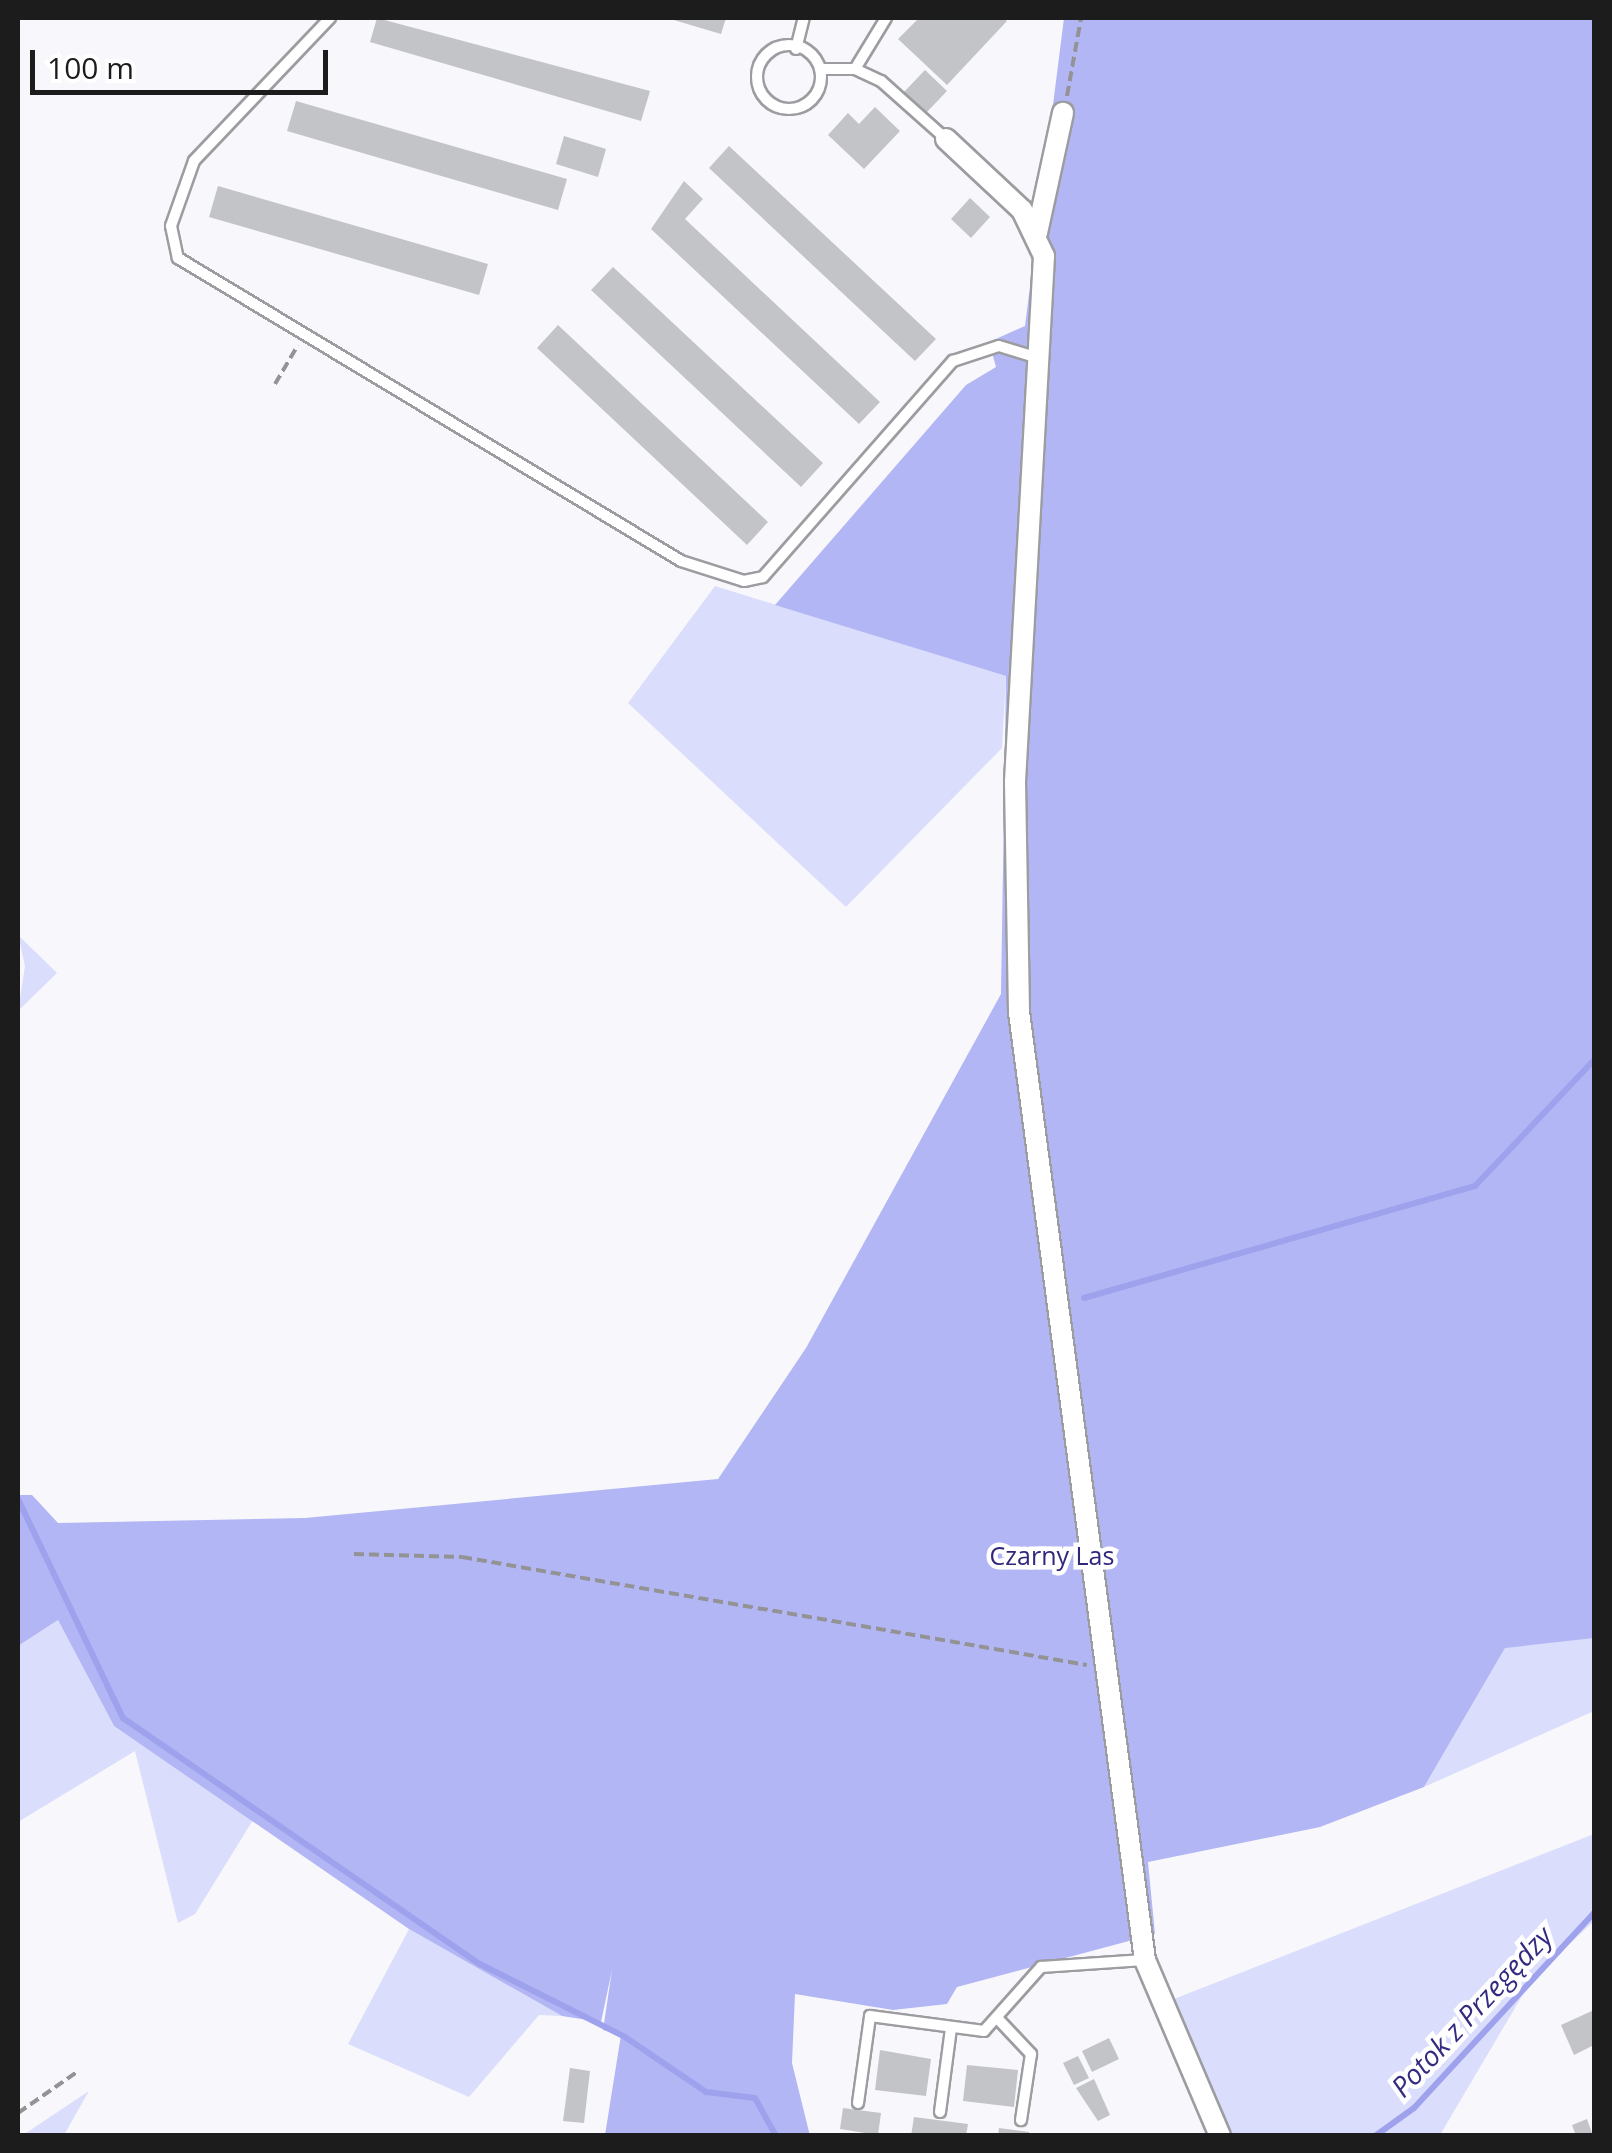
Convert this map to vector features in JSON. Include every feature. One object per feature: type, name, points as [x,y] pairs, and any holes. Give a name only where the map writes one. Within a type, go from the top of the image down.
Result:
[{"type":"street","points":[[1064,113],[1036,233],[1044,276],[1036,357],[1015,782],[1019,1012],[1104,1675],[1145,1960],[1220,2136]]},
{"type":"street","points":[[946,139],[1036,233]]},
{"type":"lane","points":[[330,18],[194,161],[171,226],[170,243],[192,271],[681,560],[744,581],[780,560],[953,361],[999,346],[1036,357]]},
{"type":"lane","points":[[796,49],[804,18]]},
{"type":"lane","points":[[855,69],[886,18]]},
{"type":"lane","points":[[820,69],[818,95],[800,109],[765,95],[759,60],[778,43],[796,49],[820,69],[855,69],[946,139]]},
{"type":"lane","points":[[858,2102],[870,2016],[951,2030],[984,2031],[999,2020],[1041,1966],[1145,1960]]},
{"type":"lane","points":[[999,2020],[1031,2054],[1022,2120]]},
{"type":"lane","points":[[940,2112],[951,2030]]},
{"type":"path","points":[[1064,113],[1082,18]]},
{"type":"path","points":[[276,384],[302,336]]},
{"type":"path","points":[[354,1554],[462,1556],[1080,1660],[1104,1675]]},
{"type":"path","points":[[18,2113],[77,2072]]},
{"type":"shaded area","points":[[715,586],[1006,676],[1002,748],[846,907],[628,703]]},
{"type":"shaded area","points":[[18,935],[57,973],[18,1011],[25,966]]},
{"type":"shaded area","points":[[1500,1598],[1594,1638],[1594,1711],[1424,1787],[1505,1648]]},
{"type":"shaded area","points":[[58,1620],[114,1726],[253,1820],[195,1914],[178,1923],[135,1751],[18,1822],[18,1646]]},
{"type":"shaded area","points":[[1594,1834],[1594,1921],[1532,1979],[1440,2135],[1229,2135],[1174,1999]]},
{"type":"shaded area","points":[[409,1929],[562,2016],[539,2015],[469,2097],[348,2044]]},
{"type":"shaded area","points":[[89,2091],[64,2135],[23,2135]]},
{"type":"green space","name":"Czarny Las","points":[[1064,18],[1594,18],[1594,1638],[1505,1648],[1424,1787],[1320,1827],[1148,1862],[1155,1934],[957,1987],[947,2004],[893,2010],[795,1994],[792,2063],[810,2136],[605,2135],[621,2035],[603,2030],[612,1970],[601,2022],[562,2016],[409,1929],[114,1726],[58,1620],[18,1646],[18,1495],[32,1495],[58,1523],[305,1518],[718,1479],[806,1348],[1001,994],[1006,676],[775,605],[966,385],[996,367],[989,342],[1025,326]]},
{"type":"building","points":[[377,18],[650,91],[641,121],[370,42]]},
{"type":"building","points":[[667,18],[726,18],[721,34]]},
{"type":"building","points":[[919,18],[1007,21],[947,85],[898,39]]},
{"type":"building","points":[[925,70],[947,91],[926,113],[904,92]]},
{"type":"building","points":[[296,101],[567,179],[558,210],[287,131]]},
{"type":"building","points":[[875,107],[900,131],[864,169],[828,135],[848,113],[859,124]]},
{"type":"building","points":[[564,136],[606,149],[598,177],[556,164]]},
{"type":"building","points":[[729,146],[936,339],[915,361],[709,168]]},
{"type":"building","points":[[684,181],[703,199],[685,219],[880,402],[859,424],[651,229]]},
{"type":"building","points":[[218,186],[488,264],[479,295],[209,217]]},
{"type":"building","points":[[970,198],[990,217],[971,238],[951,219]]},
{"type":"building","points":[[613,267],[823,463],[801,487],[591,290]]},
{"type":"building","points":[[558,325],[768,522],[747,545],[537,348]]},
{"type":"building","points":[[1594,2010],[1594,2045],[1574,2055],[1561,2025]]},
{"type":"building","points":[[1109,2038],[1119,2059],[1092,2072],[1082,2051]]},
{"type":"building","points":[[880,2050],[931,2059],[926,2096],[875,2090]]},
{"type":"building","points":[[1078,2056],[1089,2078],[1074,2085],[1063,2063]]},
{"type":"building","points":[[967,2065],[1018,2070],[1014,2107],[963,2101]]},
{"type":"building","points":[[570,2068],[590,2071],[584,2123],[563,2121]]},
{"type":"building","points":[[1094,2079],[1110,2115],[1098,2121],[1076,2088]]},
{"type":"building","points":[[843,2108],[881,2113],[878,2135],[840,2129]]},
{"type":"building","points":[[914,2117],[968,2124],[966,2136],[911,2136]]},
{"type":"building","points":[[1587,2119],[1593,2136],[1576,2136],[1572,2125]]},
{"type":"building","points":[[999,2128],[1029,2132],[1029,2136],[998,2136]]},
{"type":"waterway","points":[[1084,1298],[1475,1186],[1594,1060]]},
{"type":"waterway","points":[[18,1499],[123,1718],[480,1964],[625,2037],[706,2092],[755,2098],[776,2136]]},
{"type":"waterway","name":"Potok z Przegędzy","points":[[1375,2136],[1414,2108],[1594,1913]]}]
